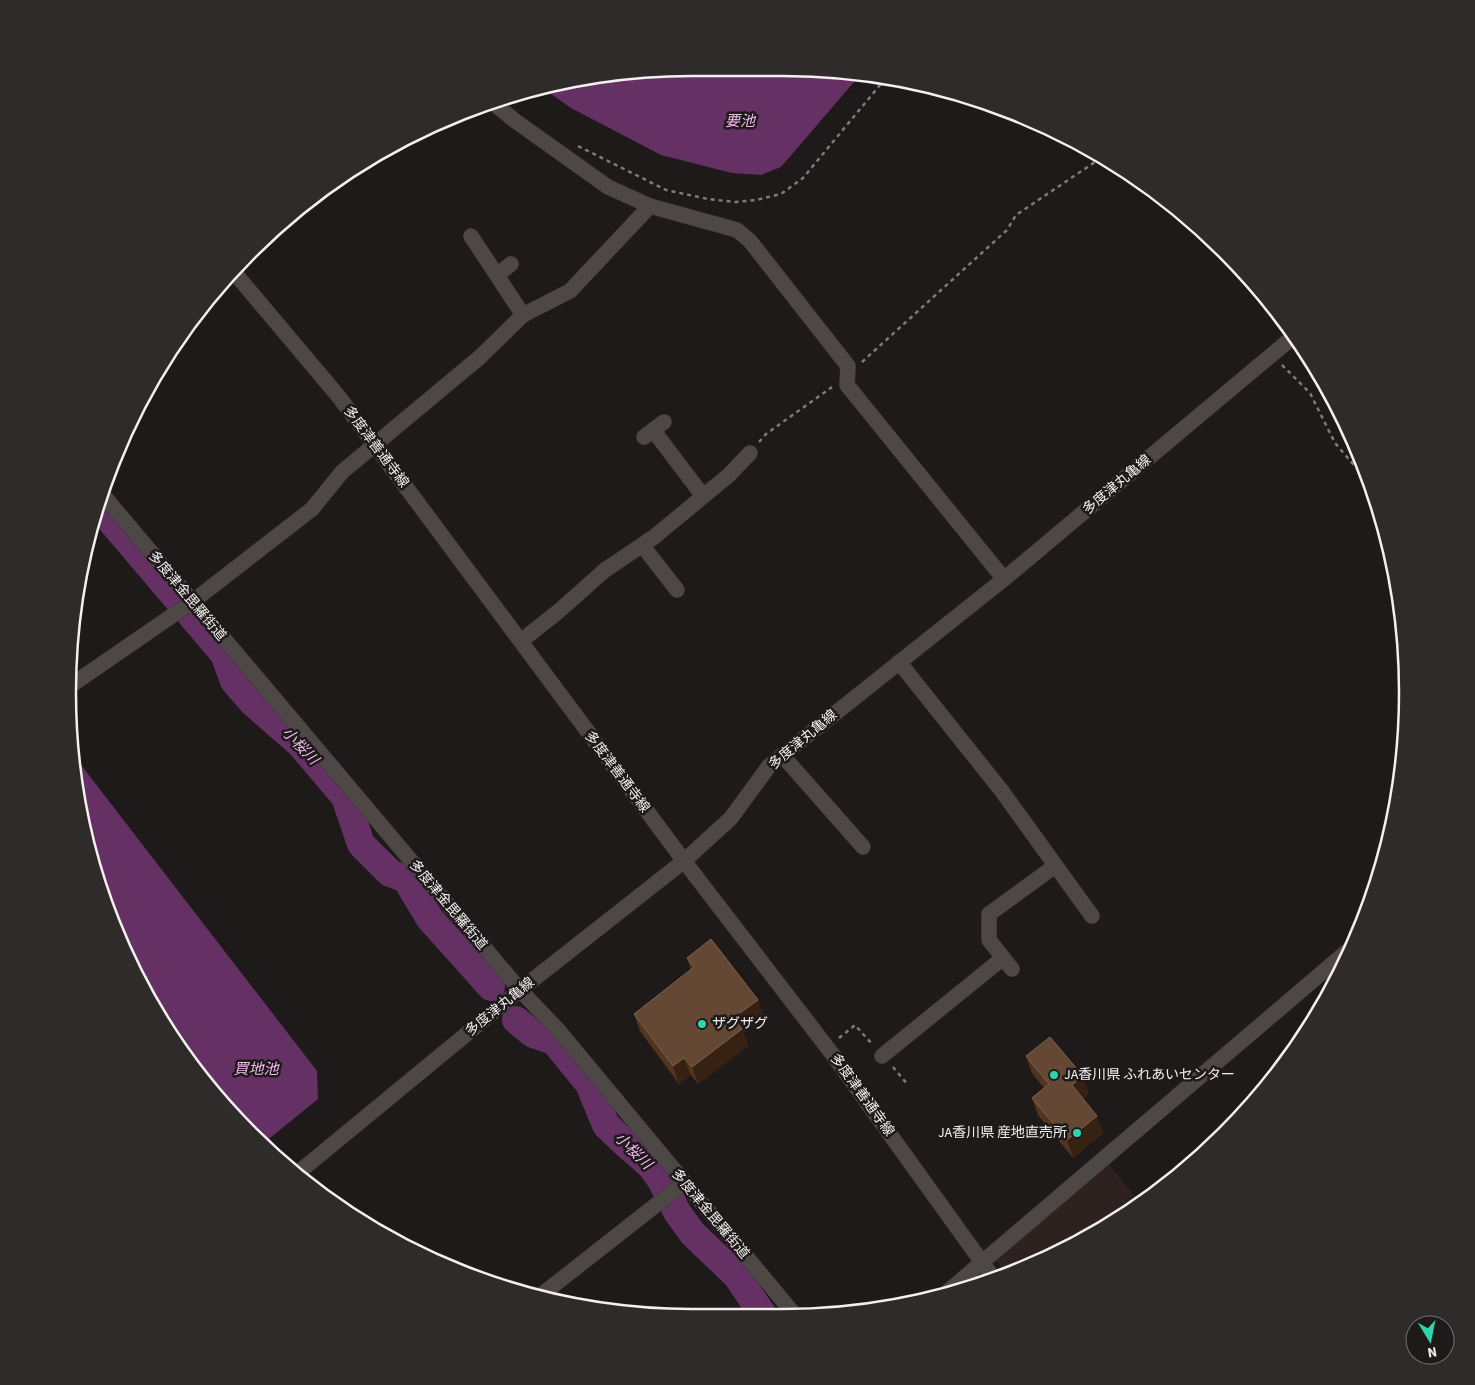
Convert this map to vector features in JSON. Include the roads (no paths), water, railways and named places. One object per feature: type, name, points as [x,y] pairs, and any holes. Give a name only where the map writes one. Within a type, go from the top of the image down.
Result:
[{"type":"street","points":[[499,107],[608,187],[650,206],[737,230],[750,242],[848,371],[847,385],[1004,579]]},
{"type":"street","points":[[77,682],[192,602],[312,509],[342,472],[480,357],[523,315],[570,291],[650,206]]},
{"type":"street","points":[[471,236],[523,315]]},
{"type":"street","points":[[496,275],[511,264]]},
{"type":"street","name":"多度津善通寺線","points":[[238,277],[339,397],[375,444],[684,862],[833,1055],[989,1273]]},
{"type":"street","name":"多度津丸亀線","points":[[303,1170],[520,990],[684,862],[731,818],[769,766],[1004,579],[1288,341]]},
{"type":"street","points":[[654,429],[703,496]]},
{"type":"street","points":[[520,641],[560,611],[605,570],[642,545],[703,496],[750,453]]},
{"type":"street","name":"多度津金毘羅街道","points":[[107,499],[520,990],[559,1031],[680,1186],[789,1309]]},
{"type":"street","points":[[642,545],[677,590]]},
{"type":"street","points":[[899,662],[1002,790],[1092,916]]},
{"type":"street","points":[[782,755],[863,847]]},
{"type":"street","points":[[882,1056],[1008,964],[989,940],[990,914],[1055,866]]},
{"type":"street","points":[[957,1283],[1338,959]]},
{"type":"street","points":[[546,1291],[680,1186]]},
{"type":"water","name":"要池","points":[[692,76],[782,76],[855,81],[781,167],[761,175],[732,173],[661,155],[571,108],[550,93],[612,82]]},
{"type":"water","name":"買地池","points":[[81,765],[317,1071],[318,1099],[269,1139],[229,1099],[180,1035],[140,965],[109,891],[88,813]]},
{"type":"waterway","name":"小桜川","points":[[103,512],[224,654],[234,681],[253,703],[300,744],[345,797],[361,844],[390,873],[406,879],[430,919],[491,987]]},
{"type":"waterway","name":"小桜川","points":[[516,1020],[533,1034],[554,1041],[589,1084],[606,1125],[651,1166],[661,1180],[677,1212],[693,1234],[736,1275],[759,1309]]},
{"type":"place","name":"ザグザグ","points":[[702,1024]]},
{"type":"place","name":"JA香川県 ふれあいセンター","points":[[1054,1075]]},
{"type":"place","name":"JA香川県 産地直売所","points":[[1077,1133]]}]
